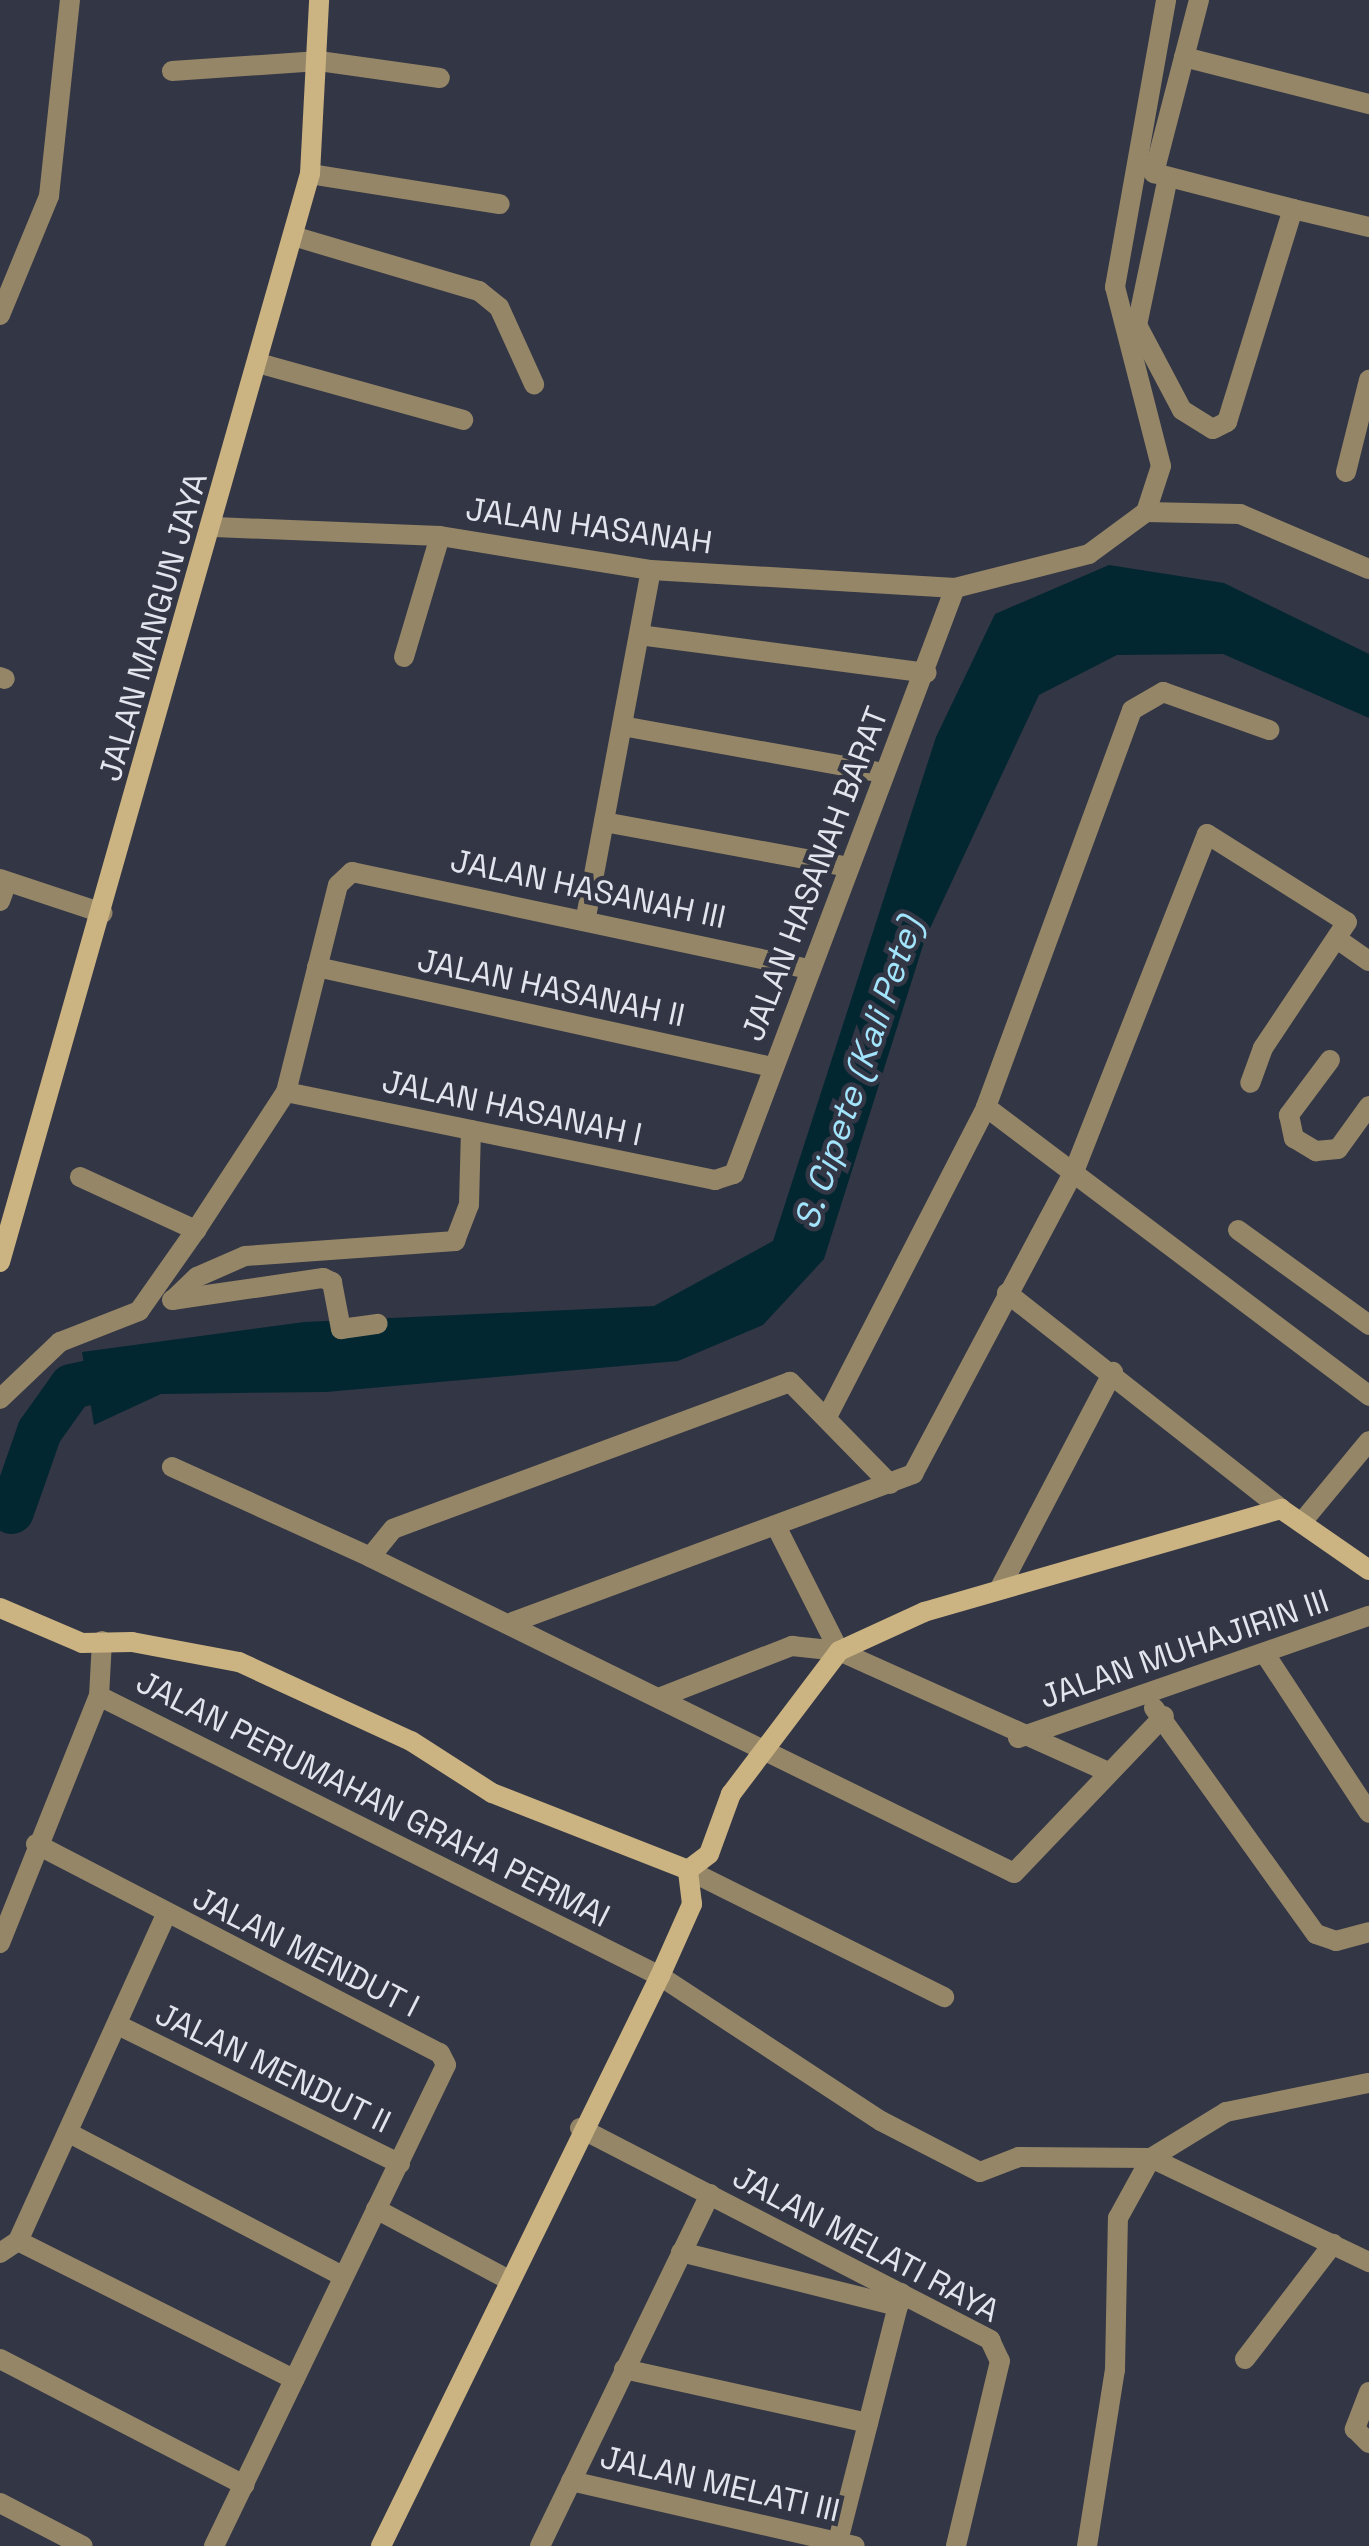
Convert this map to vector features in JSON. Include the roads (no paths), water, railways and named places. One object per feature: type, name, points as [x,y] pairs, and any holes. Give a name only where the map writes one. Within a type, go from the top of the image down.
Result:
[{"type":"street","points":[[0,315],[49,196],[70,0]]},
{"type":"street","name":"JALAN MANGUN JAYA","points":[[0,1262],[214,528],[310,174],[319,61],[319,0]]},
{"type":"street","points":[[1166,0],[1116,242],[1122,339],[1160,440],[1146,512],[1240,514],[1369,569]]},
{"type":"street","points":[[1199,0],[1154,173],[1369,226]]},
{"type":"street","points":[[1184,57],[1369,104]]},
{"type":"street","points":[[172,71],[319,61],[440,78]]},
{"type":"street","points":[[310,174],[500,204]]},
{"type":"street","points":[[1168,176],[1137,326],[1158,377],[1205,427],[1227,422],[1294,209]]},
{"type":"street","points":[[293,236],[479,290],[499,308],[534,384]]},
{"type":"street","points":[[258,364],[463,420]]},
{"type":"street","points":[[1346,472],[1369,380]]},
{"type":"street","name":"JALAN HASANAH","points":[[214,528],[440,536],[651,570],[955,588],[1089,554],[1146,512]]},
{"type":"street","points":[[404,656],[440,536]]},
{"type":"street","points":[[586,918],[651,570]]},
{"type":"street","name":"JALAN HASANAH BARAT","points":[[726,1177],[739,1166],[844,866],[926,673],[955,588]]},
{"type":"street","points":[[638,635],[926,673]]},
{"type":"street","points":[[826,1417],[986,1107],[1132,710],[1163,692],[1269,730]]},
{"type":"street","points":[[622,726],[883,773]]},
{"type":"street","points":[[604,822],[844,866]]},
{"type":"street","points":[[513,1622],[777,1528],[890,1484],[916,1468],[1076,1168],[1206,834],[1330,904],[1347,922],[1340,941],[1263,1048],[1250,1083]]},
{"type":"street","name":"JALAN HASANAH III","points":[[316,967],[338,885],[352,872],[586,918],[810,969]]},
{"type":"street","points":[[2,887],[102,913]]},
{"type":"street","points":[[1340,941],[1369,961]]},
{"type":"street","points":[[0,1399],[60,1342],[128,1320],[146,1301],[286,1092],[316,967]]},
{"type":"street","name":"JALAN HASANAH II","points":[[316,967],[773,1067]]},
{"type":"street","points":[[1330,1060],[1289,1114],[1294,1138],[1316,1151],[1338,1149],[1369,1106]]},
{"type":"street","name":"JALAN HASANAH I","points":[[286,1092],[726,1177]]},
{"type":"street","points":[[986,1107],[1076,1168],[1369,1396]]},
{"type":"street","points":[[173,1300],[197,1277],[245,1256],[455,1241],[468,1205],[471,1130]]},
{"type":"street","points":[[80,1177],[196,1230]]},
{"type":"street","points":[[1238,1230],[1369,1325]]},
{"type":"street","points":[[146,1301],[324,1278],[332,1282],[340,1329],[378,1324]]},
{"type":"street","points":[[1007,1293],[1113,1372],[1281,1510],[1369,1570]]},
{"type":"street","points":[[1000,1588],[1113,1372]]},
{"type":"street","points":[[370,1557],[393,1529],[790,1382],[890,1484]]},
{"type":"street","points":[[1302,1522],[1369,1441]]},
{"type":"street","points":[[172,1467],[513,1622],[761,1750],[1018,1874],[1106,1771],[1164,1716]]},
{"type":"street","points":[[688,1870],[709,1854],[761,1750],[839,1651],[1000,1588],[1281,1510]]},
{"type":"street","points":[[777,1528],[839,1651]]},
{"type":"street","points":[[0,1608],[48,1633],[259,1670],[411,1741],[492,1793],[688,1870],[944,1997]]},
{"type":"street","name":"JALAN MUHAJIRIN III","points":[[1018,1738],[1267,1657],[1367,1620]]},
{"type":"street","name":"JALAN PERUMAHAN GRAHA PERMAI","points":[[102,1641],[99,1696],[660,1976],[881,2121],[980,2172],[1032,2156],[1151,2158]]},
{"type":"street","points":[[661,1697],[792,1646],[839,1651],[1018,1738],[1106,1771]]},
{"type":"street","points":[[1267,1657],[1369,1813]]},
{"type":"street","points":[[0,1943],[36,1844],[99,1696]]},
{"type":"street","points":[[1142,1697],[1164,1716],[1316,1934],[1336,1941],[1369,1932]]},
{"type":"street","name":"JALAN MENDUT I","points":[[36,1844],[166,1915],[440,2053],[445,2076],[400,2164]]},
{"type":"street","points":[[381,2546],[580,2128],[660,1976],[692,1904],[688,1870]]},
{"type":"street","points":[[0,2254],[18,2241],[120,2026],[166,1915]]},
{"type":"street","name":"JALAN MENDUT II","points":[[120,2026],[400,2164]]},
{"type":"street","points":[[1087,2546],[1116,2370],[1118,2218],[1151,2158],[1226,2112],[1369,2084]]},
{"type":"street","name":"JALAN MELATI RAYA","points":[[580,2128],[710,2194],[998,2352],[956,2546]]},
{"type":"street","points":[[70,2134],[341,2276]]},
{"type":"street","points":[[1151,2158],[1369,2262]]},
{"type":"street","points":[[214,2546],[341,2276],[400,2164]]},
{"type":"street","points":[[540,2546],[710,2194]]},
{"type":"street","points":[[376,2208],[507,2279]]},
{"type":"street","points":[[18,2241],[294,2379]]},
{"type":"street","points":[[1246,2359],[1334,2244]]},
{"type":"street","points":[[681,2252],[899,2300],[868,2424],[846,2543]]},
{"type":"street","points":[[0,2358],[244,2485]]},
{"type":"street","points":[[624,2369],[868,2424]]},
{"type":"street","points":[[1369,2392],[1354,2428],[1369,2444]]},
{"type":"street","name":"JALAN MELATI III","points":[[571,2481],[846,2543]]},
{"type":"street","points":[[0,2503],[83,2546]]},
{"type":"water","points":[[1109,565],[1224,583],[1369,654],[1369,718],[1223,654],[1117,655],[1039,695],[925,939],[824,1259],[763,1325],[678,1361],[326,1392],[161,1394],[94,1425],[82,1352],[304,1322],[654,1306],[773,1241],[936,737],[995,614]]},
{"type":"waterway","name":"S. Cipete (Kali Pete)","points":[[11,1511],[39,1431],[71,1386],[144,1370]]}]
